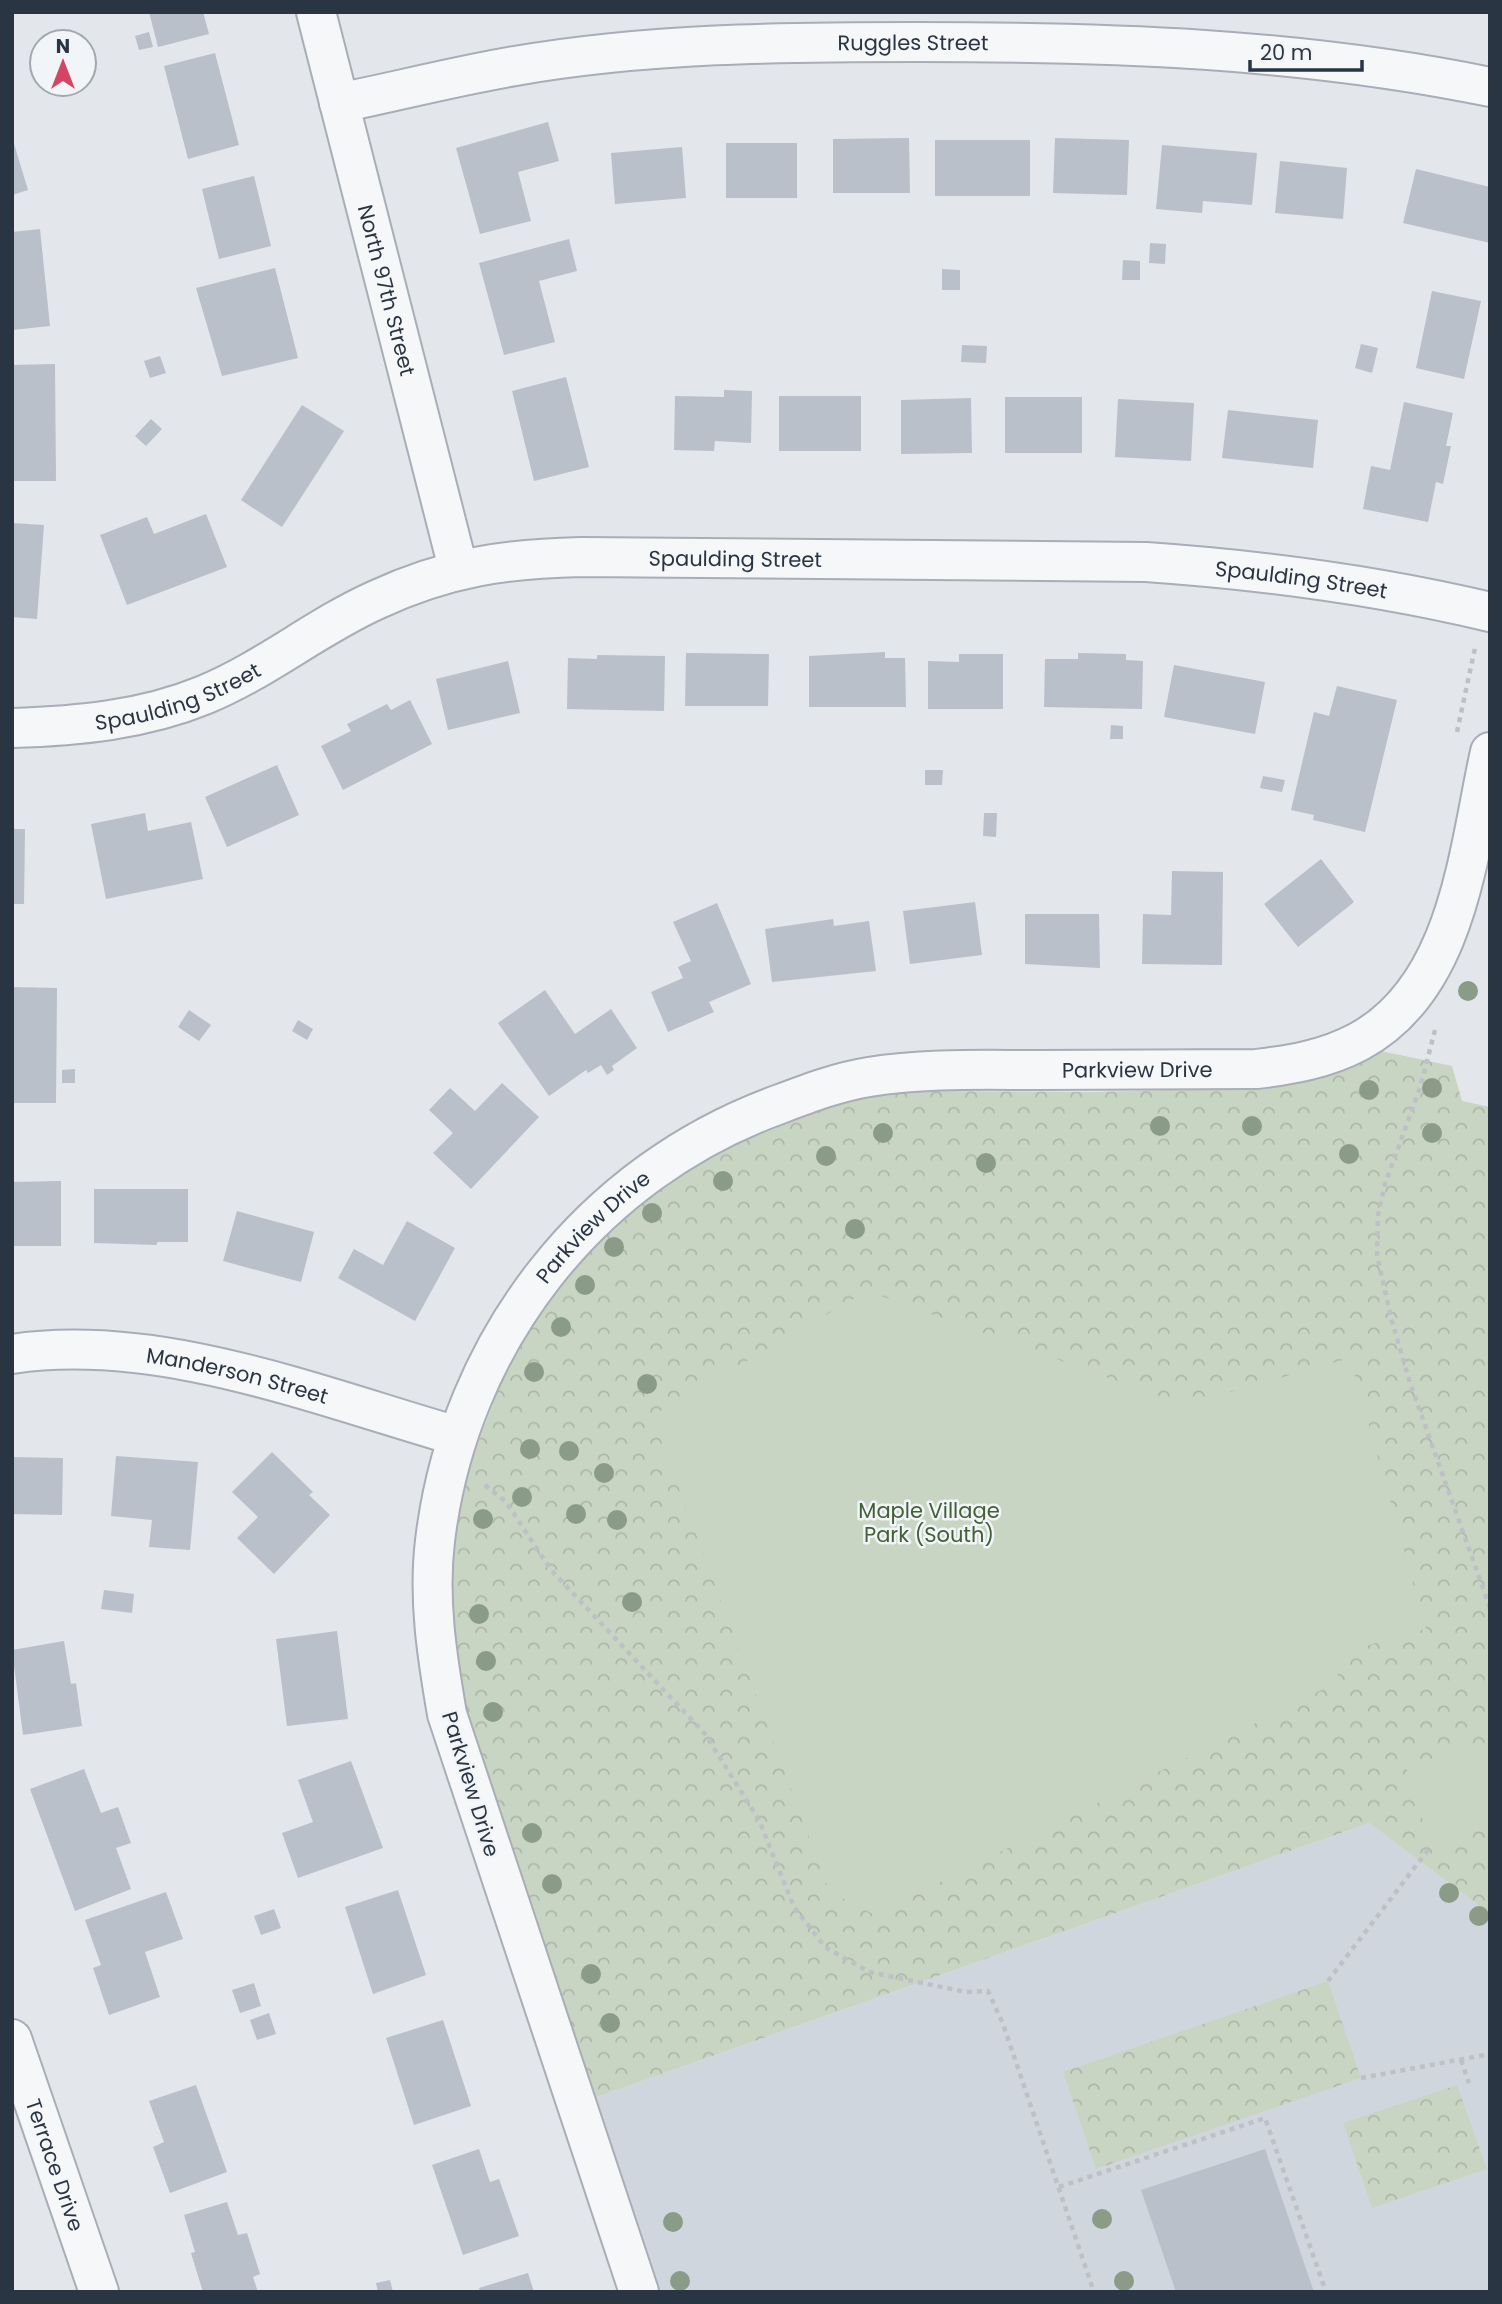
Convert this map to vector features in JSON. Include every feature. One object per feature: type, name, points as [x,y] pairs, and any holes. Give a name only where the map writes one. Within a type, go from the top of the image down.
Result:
[{"type":"street","name":"North 97th Street","points":[[316,12],[447,536],[458,568]]},
{"type":"street","name":"Ruggles Street","points":[[339,103],[517,65],[679,47],[775,42],[1063,42],[1213,49],[1329,59],[1490,87]]},
{"type":"street","name":"Spaulding Street","points":[[12,728],[112,721],[158,711],[202,696],[246,676],[375,600],[458,568],[513,559],[581,557],[1146,562],[1236,568],[1432,598],[1490,612]]},
{"type":"street","name":"Parkview Drive","points":[[639,2292],[447,1714],[435,1641],[432,1578],[440,1509],[457,1436],[505,1330],[537,1282],[569,1242],[606,1205],[647,1172],[689,1144],[747,1116],[831,1085],[904,1072],[1256,1069],[1300,1063],[1360,1041],[1391,1018],[1420,985],[1436,957],[1448,930],[1461,883],[1490,752]]},
{"type":"street","name":"Manderson Street","points":[[12,1354],[91,1348],[141,1352],[218,1367],[457,1436]]},
{"type":"street","name":"Terrace Drive","points":[[12,2039],[99,2292]]},
{"type":"path","points":[[1431,1040],[1420,1088],[1385,1184],[1378,1215],[1377,1255],[1391,1318],[1410,1383],[1490,1608]]},
{"type":"path","points":[[475,1477],[506,1502],[551,1570],[705,1734],[759,1820],[794,1908],[825,1947],[869,1972],[966,1992],[988,1991],[1094,2292]]},
{"type":"path","points":[[1328,1981],[1432,1846]]},
{"type":"path","points":[[1361,2078],[1490,2054]]},
{"type":"path","points":[[1461,2060],[1469,2083]]},
{"type":"path","points":[[1059,2187],[1265,2118],[1325,2292]]},
{"type":"shaded area","points":[[1369,1823],[1490,1914],[1490,2292],[660,2292],[594,2098]]},
{"type":"green space","name":"Maple Village Park (South)","points":[[1381,1051],[1452,1066],[1462,1101],[1490,1107],[1490,1914],[1369,1823],[594,2098],[468,1727],[456,1671],[451,1567],[458,1510],[472,1459],[507,1366],[539,1311],[576,1260],[622,1217],[720,1145],[842,1100],[911,1091],[1094,1092],[1247,1088],[1299,1083]]},
{"type":"green space","points":[[867,1291],[1184,1405],[1350,1358],[1426,1629],[1333,1655],[1339,1681],[875,1915],[829,1891],[652,1416]]},
{"type":"green space","points":[[1490,1741],[1490,1827],[1431,1846],[1406,1768]]},
{"type":"green space","points":[[1328,1981],[1361,2078],[1096,2169],[1063,2072]]},
{"type":"green space","points":[[1457,2085],[1487,2169],[1372,2208],[1343,2123]]},
{"type":"building","points":[[149,12],[203,12],[209,34],[158,47]]},
{"type":"building","points":[[149,32],[153,47],[139,50],[135,36]]},
{"type":"building","points":[[215,53],[239,145],[188,159],[164,66]]},
{"type":"building","points":[[548,122],[559,161],[518,172],[531,221],[480,234],[456,148]]},
{"type":"building","points":[[12,137],[28,190],[12,195]]},
{"type":"building","points":[[909,138],[910,193],[833,193],[833,139]]},
{"type":"building","points":[[1055,138],[1129,140],[1127,195],[1053,193]]},
{"type":"building","points":[[935,140],[1030,140],[1030,196],[935,196]]},
{"type":"building","points":[[726,143],[797,143],[797,198],[726,198]]},
{"type":"building","points":[[1162,145],[1257,153],[1252,205],[1203,201],[1202,213],[1156,209]]},
{"type":"building","points":[[682,147],[686,198],[615,204],[611,153]]},
{"type":"building","points":[[1280,161],[1347,168],[1343,219],[1275,213]]},
{"type":"building","points":[[1416,169],[1490,187],[1490,243],[1403,223]]},
{"type":"building","points":[[254,176],[271,246],[219,259],[202,189]]},
{"type":"building","points":[[40,229],[50,326],[12,330],[12,232]]},
{"type":"building","points":[[569,239],[577,271],[539,281],[555,342],[504,355],[479,263]]},
{"type":"building","points":[[1150,243],[1166,244],[1165,264],[1149,263]]},
{"type":"building","points":[[1123,260],[1140,261],[1140,280],[1122,280]]},
{"type":"building","points":[[275,268],[298,358],[222,376],[196,288]]},
{"type":"building","points":[[942,269],[960,270],[960,290],[942,290]]},
{"type":"building","points":[[1432,291],[1481,301],[1464,379],[1416,368]]},
{"type":"building","points":[[1361,344],[1378,348],[1372,373],[1355,368]]},
{"type":"building","points":[[962,345],[987,346],[986,363],[961,362]]},
{"type":"building","points":[[160,356],[166,373],[150,378],[144,361]]},
{"type":"building","points":[[55,364],[56,481],[12,481],[12,365]]},
{"type":"building","points":[[566,377],[589,467],[534,481],[512,391]]},
{"type":"building","points":[[724,390],[752,391],[751,443],[715,441],[714,451],[674,450],[675,396],[724,397]]},
{"type":"building","points":[[779,396],[861,396],[861,451],[779,451]]},
{"type":"building","points":[[1005,397],[1082,397],[1082,453],[1005,453]]},
{"type":"building","points":[[971,398],[972,453],[901,454],[901,400]]},
{"type":"building","points":[[1118,399],[1194,403],[1191,461],[1115,457]]},
{"type":"building","points":[[1404,402],[1453,413],[1446,446],[1451,446],[1443,484],[1436,482],[1428,522],[1363,509],[1371,466],[1390,470]]},
{"type":"building","points":[[302,405],[344,431],[282,527],[241,500]]},
{"type":"building","points":[[1228,410],[1318,420],[1313,468],[1222,458]]},
{"type":"building","points":[[151,419],[162,429],[146,446],[135,436]]},
{"type":"building","points":[[206,514],[227,567],[127,605],[100,535],[147,517],[154,534]]},
{"type":"building","points":[[12,523],[44,525],[37,619],[12,617]]},
{"type":"building","points":[[885,652],[885,658],[905,658],[906,707],[809,707],[809,656]]},
{"type":"building","points":[[686,653],[769,654],[768,706],[685,706]]},
{"type":"building","points":[[1078,653],[1126,654],[1126,660],[1143,661],[1142,709],[1044,707],[1045,659],[1078,659]]},
{"type":"building","points":[[959,654],[1003,654],[1003,709],[928,709],[928,661],[959,662]]},
{"type":"building","points":[[597,655],[665,656],[664,711],[567,709],[568,658],[597,659]]},
{"type":"building","points":[[508,661],[520,713],[448,730],[436,679]]},
{"type":"building","points":[[1174,665],[1265,682],[1255,734],[1164,717]]},
{"type":"building","points":[[1337,686],[1397,700],[1365,832],[1313,820],[1314,815],[1291,810],[1314,712],[1329,716]]},
{"type":"building","points":[[410,700],[432,744],[343,790],[321,746],[351,731],[347,724],[387,704],[391,710]]},
{"type":"building","points":[[1111,725],[1123,726],[1123,739],[1110,739]]},
{"type":"building","points":[[277,765],[299,815],[227,847],[205,797]]},
{"type":"building","points":[[925,770],[943,770],[942,785],[925,785]]},
{"type":"building","points":[[1263,776],[1285,780],[1282,792],[1260,788]]},
{"type":"building","points":[[145,813],[148,831],[191,822],[203,879],[106,899],[91,824]]},
{"type":"building","points":[[984,813],[997,813],[996,837],[983,836]]},
{"type":"building","points":[[12,829],[25,829],[24,904],[12,904]]},
{"type":"building","points":[[1321,859],[1354,902],[1298,947],[1264,904]]},
{"type":"building","points":[[1172,871],[1223,872],[1222,965],[1142,964],[1143,914],[1171,915]]},
{"type":"building","points":[[975,902],[982,955],[910,964],[903,911]]},
{"type":"building","points":[[717,903],[751,984],[709,1002],[714,1012],[668,1032],[651,992],[683,978],[678,967],[691,961],[673,922]]},
{"type":"building","points":[[1025,914],[1099,914],[1100,968],[1025,964]]},
{"type":"building","points":[[833,919],[834,926],[869,921],[876,971],[772,982],[765,929]]},
{"type":"building","points":[[12,987],[57,988],[56,1103],[12,1103]]},
{"type":"building","points":[[545,990],[575,1034],[611,1009],[637,1048],[612,1066],[614,1070],[607,1075],[601,1065],[588,1073],[586,1070],[549,1096],[498,1023]]},
{"type":"building","points":[[189,1010],[211,1025],[199,1041],[178,1027]]},
{"type":"building","points":[[298,1020],[313,1029],[307,1040],[292,1031]]},
{"type":"building","points":[[75,1069],[75,1083],[62,1083],[62,1070]]},
{"type":"building","points":[[502,1083],[539,1117],[471,1189],[433,1153],[453,1133],[429,1110],[450,1088],[475,1111]]},
{"type":"building","points":[[61,1181],[61,1246],[12,1246],[12,1182]]},
{"type":"building","points":[[94,1189],[188,1189],[188,1242],[157,1242],[157,1245],[94,1243]]},
{"type":"building","points":[[237,1211],[314,1232],[301,1282],[223,1261]]},
{"type":"building","points":[[407,1221],[455,1248],[415,1321],[338,1278],[354,1249],[383,1265]]},
{"type":"building","points":[[272,1452],[313,1492],[309,1495],[330,1515],[274,1574],[237,1538],[258,1517],[232,1492]]},
{"type":"building","points":[[116,1456],[198,1462],[190,1550],[149,1547],[152,1520],[111,1516]]},
{"type":"building","points":[[12,1457],[63,1458],[62,1515],[12,1514]]},
{"type":"building","points":[[104,1590],[134,1594],[132,1613],[101,1609]]},
{"type":"building","points":[[337,1631],[348,1719],[287,1726],[276,1639]]},
{"type":"building","points":[[64,1641],[71,1684],[76,1683],[82,1726],[23,1735],[12,1650]]},
{"type":"building","points":[[351,1761],[383,1848],[298,1878],[282,1833],[313,1822],[298,1780]]},
{"type":"building","points":[[84,1769],[101,1813],[118,1807],[131,1843],[116,1848],[131,1889],[75,1911],[30,1789]]},
{"type":"building","points":[[398,1890],[426,1975],[373,1994],[345,1907]]},
{"type":"building","points":[[166,1892],[183,1939],[145,1952],[160,1997],[109,2015],[93,1968],[101,1965],[85,1920]]},
{"type":"building","points":[[274,1909],[281,1928],[261,1935],[254,1916]]},
{"type":"building","points":[[254,1983],[261,2006],[240,2013],[232,1990]]},
{"type":"building","points":[[269,2013],[276,2034],[257,2040],[250,2020]]},
{"type":"building","points":[[443,2020],[471,2106],[414,2125],[386,2038]]},
{"type":"building","points":[[196,2085],[227,2172],[170,2193],[153,2147],[164,2142],[149,2101]]},
{"type":"building","points":[[479,2149],[490,2182],[499,2179],[519,2236],[463,2255],[432,2165]]},
{"type":"building","points":[[1265,2149],[1314,2292],[1176,2292],[1141,2190]]},
{"type":"building","points":[[227,2202],[238,2235],[247,2233],[260,2274],[253,2277],[258,2292],[203,2292],[191,2253],[195,2252],[184,2215]]},
{"type":"building","points":[[528,2273],[534,2292],[480,2292],[479,2288]]},
{"type":"building","points":[[390,2280],[393,2292],[378,2292],[376,2283]]}]
